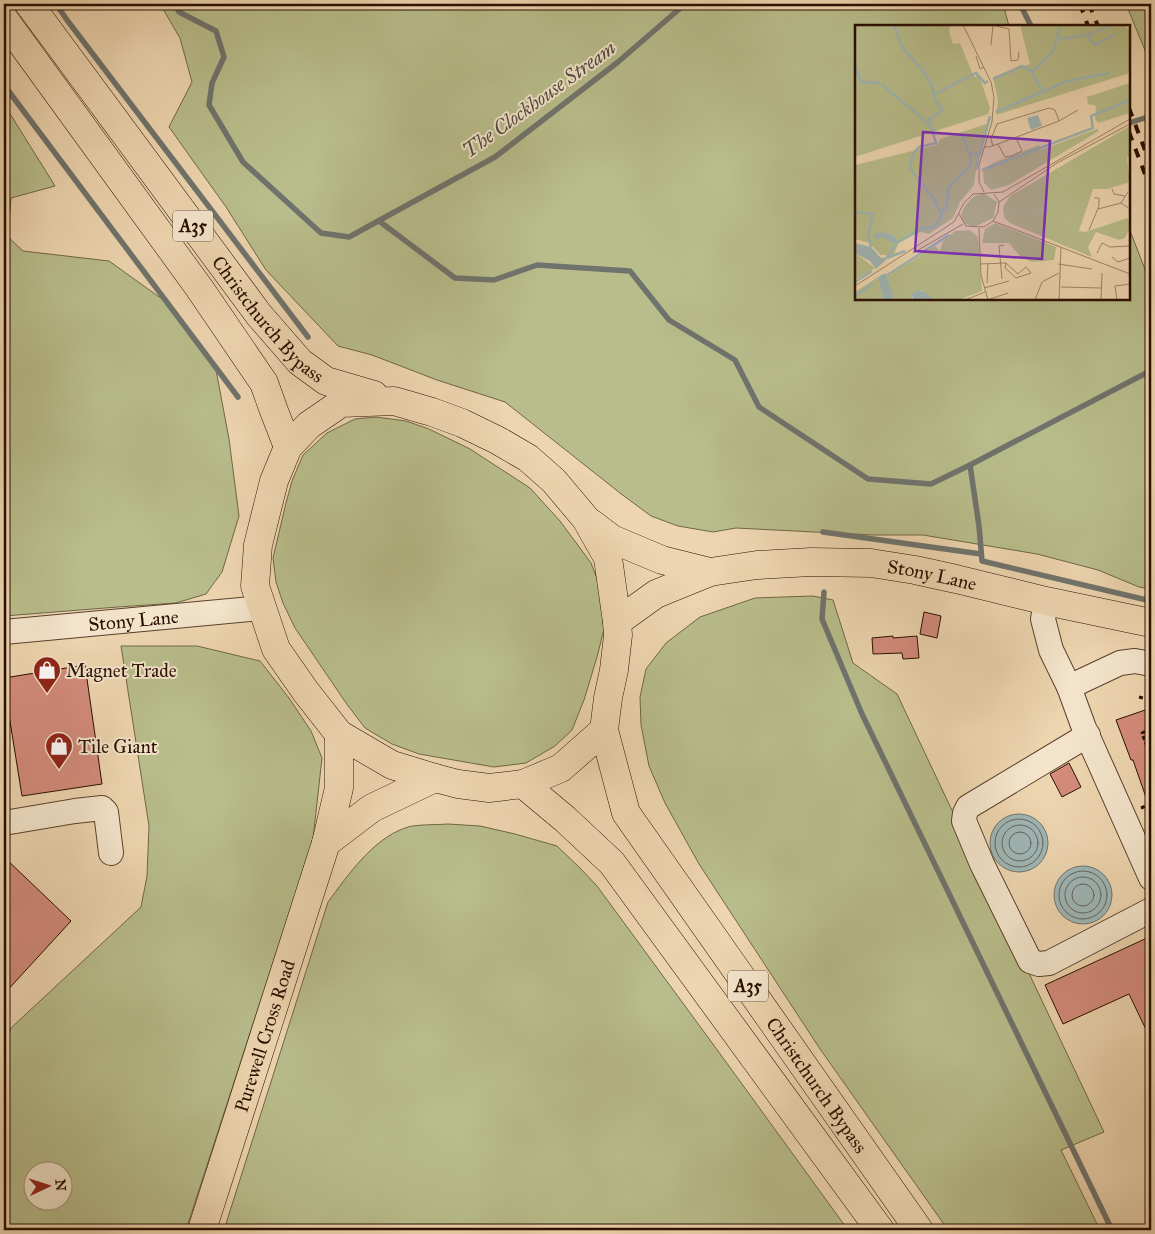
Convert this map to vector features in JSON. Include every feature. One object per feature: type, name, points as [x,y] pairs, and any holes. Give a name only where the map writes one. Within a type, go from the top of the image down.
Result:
[{"type":"main road","name":"Christchurch Bypass","points":[[29,4],[260,315],[300,362],[326,381],[394,400],[462,423],[497,440],[528,458],[554,481],[586,519]]},
{"type":"main road","name":"Christchurch Bypass","points":[[4,19],[200,289],[264,383],[288,447]]},
{"type":"main road","points":[[394,400],[341,403],[309,425],[288,447],[274,481],[258,545],[254,586],[276,649],[306,692],[339,734],[392,765],[458,784],[489,788],[523,784],[561,768],[604,730],[618,634],[608,558],[586,519]]},
{"type":"main road","name":"Stony Lane","points":[[586,519],[612,539],[662,560],[710,572]]},
{"type":"main road","name":"Stony Lane","points":[[617,622],[656,594],[710,572],[757,565],[811,562],[871,563],[956,579],[1046,601],[1151,622]]},
{"type":"main road","name":"Christchurch Bypass","points":[[604,730],[626,813],[919,1230]]},
{"type":"main road","name":"Purewell Cross Road","points":[[202,1230],[326,843],[339,788],[339,734]]},
{"type":"main road","points":[[326,843],[372,808],[435,778]]},
{"type":"main road","name":"Christchurch Bypass","points":[[523,784],[565,819],[612,863],[880,1230]]},
{"type":"street","points":[[1046,601],[1043,619],[1051,650],[1151,878]]},
{"type":"street","name":"Stony Lane","points":[[4,632],[262,608]]},
{"type":"street","points":[[1068,687],[1120,664],[1135,661],[1151,664]]},
{"type":"street","points":[[1088,735],[968,807],[964,821],[982,864],[1030,961],[1039,964],[1049,963],[1151,910]]},
{"type":"street","points":[[4,823],[102,808],[106,812],[110,853]]},
{"type":"path","points":[[1139,697],[1151,700]]},
{"type":"path","points":[[1151,729],[1142,733],[1150,755],[1151,765]]},
{"type":"green space","points":[[160,4],[1003,4],[1009,25],[855,25],[855,300],[1130,300],[1130,231],[1151,285],[1151,589],[1139,587],[1098,570],[1037,554],[923,535],[873,535],[736,528],[713,532],[678,526],[651,516],[505,402],[437,380],[372,355],[338,346],[266,270],[226,207],[169,127],[192,82],[180,38]]},
{"type":"green space","points":[[1126,4],[1151,4],[1151,65]]},
{"type":"green space","points":[[4,104],[55,186],[11,198],[8,237],[23,251],[109,261],[169,304],[216,370],[229,439],[239,516],[222,572],[206,594],[176,603],[4,616]]},
{"type":"green space","points":[[376,417],[406,421],[429,429],[470,449],[530,488],[560,521],[591,563],[604,597],[605,625],[584,700],[572,730],[555,746],[526,763],[494,767],[419,754],[392,744],[365,728],[295,628],[283,603],[276,582],[273,558],[292,481],[303,455],[327,433],[355,419]]},
{"type":"green space","points":[[813,596],[833,600],[853,663],[897,694],[1104,1132],[1061,1150],[1100,1230],[948,1230],[820,1049],[699,864],[665,803],[649,766],[641,725],[640,697],[646,669],[666,643],[700,617],[755,598]]},
{"type":"green space","points":[[121,646],[197,646],[260,661],[289,698],[311,731],[322,758],[313,839],[186,1230],[4,1230],[4,1049],[11,1028],[141,907],[147,876],[149,826]]},
{"type":"green space","points":[[448,824],[480,826],[557,846],[579,867],[597,886],[848,1230],[224,1230],[328,902],[362,859],[382,840],[393,833],[409,827]]},
{"type":"water","points":[[1013,814],[1025,814],[1035,818],[1044,827],[1048,849],[1040,864],[1025,872],[1013,872],[1003,868],[994,859],[990,849],[990,837],[994,827],[1003,818]]},
{"type":"water","points":[[1077,866],[1089,866],[1099,870],[1108,879],[1112,901],[1104,916],[1089,924],[1077,924],[1067,920],[1058,911],[1054,901],[1054,889],[1058,879],[1067,870]]},
{"type":"building","points":[[924,612],[941,616],[937,638],[920,634]]},
{"type":"building","points":[[893,636],[893,638],[917,636],[919,658],[903,659],[902,653],[873,654],[872,638]]},
{"type":"building","points":[[85,665],[102,784],[22,796],[4,678]]},
{"type":"building","points":[[1151,708],[1151,806],[1149,806],[1133,760],[1131,760],[1116,720]]},
{"type":"building","points":[[1069,763],[1081,787],[1062,797],[1050,774]]},
{"type":"building","points":[[4,857],[71,921],[4,994]]},
{"type":"building","points":[[1147,938],[1151,948],[1151,1040],[1129,994],[1063,1024],[1045,985]]},
{"type":"waterway","points":[[56,4],[308,337]]},
{"type":"waterway","name":"The Clockhouse Stream","points":[[175,4],[179,12],[216,31],[224,57],[212,83],[209,105],[243,162],[321,233],[349,237],[495,157],[618,62],[685,4]]},
{"type":"waterway","name":"The Clockhouse Stream","points":[[1020,4],[1030,25]]},
{"type":"waterway","points":[[4,85],[238,397]]},
{"type":"waterway","name":"The Clockhouse Stream","points":[[1130,123],[1151,116]]},
{"type":"waterway","points":[[379,221],[455,278],[494,280],[537,265],[630,271],[669,320],[735,360],[759,407],[868,479],[931,484],[970,465],[982,561],[1151,601]]},
{"type":"waterway","points":[[970,465],[1150,371]]},
{"type":"waterway","points":[[823,532],[981,554]]},
{"type":"waterway","points":[[824,592],[822,619],[862,714],[1112,1230]]},
{"type":"railway","points":[[1080,4],[1088,25]]},
{"type":"railway","points":[[1089,4],[1098,25]]},
{"type":"railway","points":[[1130,111],[1151,166]]},
{"type":"railway","points":[[1130,135],[1151,190]]},
{"type":"place","name":"Magnet Trade","points":[[47,694]]},
{"type":"place","name":"Tile Giant","points":[[59,770]]}]
